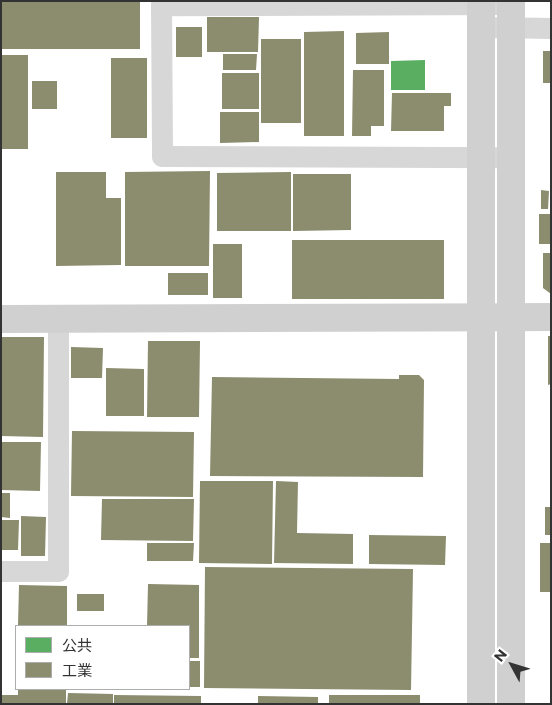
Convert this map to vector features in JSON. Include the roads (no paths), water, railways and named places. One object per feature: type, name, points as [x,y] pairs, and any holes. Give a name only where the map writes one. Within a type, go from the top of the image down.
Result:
[{"type":"street","points":[[511,157],[162,156],[161,5],[511,11],[551,28]]},
{"type":"street","points":[[481,11],[481,704]]},
{"type":"street","points":[[510,704],[511,11]]},
{"type":"street","points":[[1,318],[551,317]]},
{"type":"street","points":[[1,571],[58,572],[58,319]]}]
